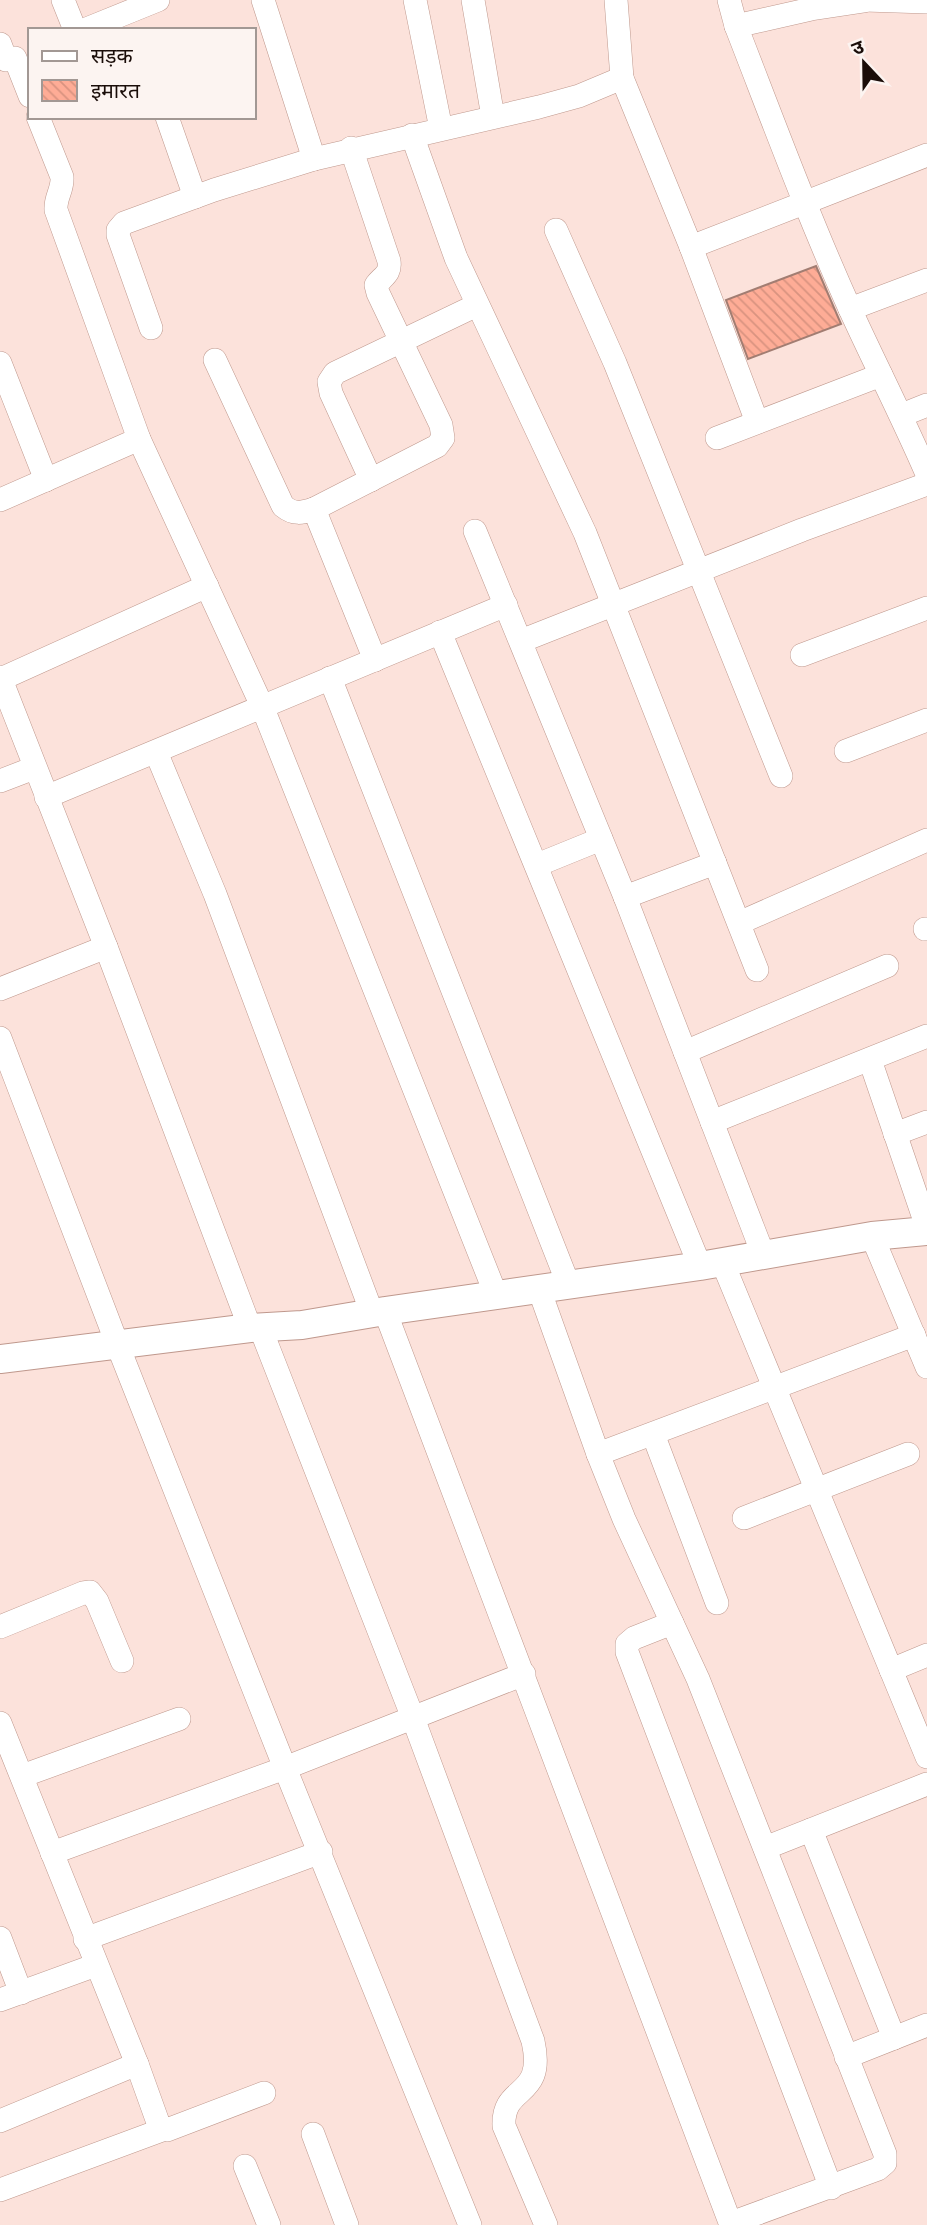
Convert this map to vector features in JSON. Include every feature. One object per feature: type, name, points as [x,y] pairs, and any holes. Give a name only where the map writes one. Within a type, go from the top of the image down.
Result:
[{"type":"street","points":[[63,0],[74,28]]},
{"type":"street","points":[[89,28],[158,0]]},
{"type":"street","points":[[263,0],[314,159]]},
{"type":"street","points":[[415,0],[441,129]]},
{"type":"street","points":[[473,0],[493,117]]},
{"type":"street","points":[[616,0],[622,78],[691,247],[757,422]]},
{"type":"street","points":[[729,0],[736,26],[804,203],[927,474]]},
{"type":"street","points":[[736,26],[811,9],[864,1],[927,2]]},
{"type":"street","points":[[10,55],[28,92]]},
{"type":"street","points":[[151,328],[118,230],[124,223],[195,197],[351,148],[579,96],[622,78]]},
{"type":"street","points":[[39,119],[62,177],[63,185],[55,203],[57,210],[139,439],[262,706],[496,1295]]},
{"type":"street","points":[[168,119],[195,197]]},
{"type":"street","points":[[412,135],[456,258],[585,533],[757,970]]},
{"type":"street","points":[[215,360],[283,506],[290,512],[300,513],[314,509],[437,446],[443,438],[441,425],[378,293],[376,285],[387,274],[389,261],[351,148]]},
{"type":"street","points":[[691,247],[927,155]]},
{"type":"street","points":[[556,230],[615,363],[781,776]]},
{"type":"street","points":[[850,309],[927,280]]},
{"type":"street","points":[[371,480],[331,393],[329,382],[335,373],[477,305]]},
{"type":"street","points":[[0,363],[46,481]]},
{"type":"street","points":[[717,438],[881,374]]},
{"type":"street","points":[[902,415],[927,405]]},
{"type":"street","points":[[0,500],[139,439]]},
{"type":"street","points":[[521,641],[927,484]]},
{"type":"street","points":[[314,509],[375,660]]},
{"type":"street","points":[[475,531],[625,897],[763,1254]]},
{"type":"street","points":[[207,586],[1,685],[255,1328],[413,1718],[533,2041],[537,2058],[535,2074],[529,2085],[508,2103],[503,2113],[504,2126],[546,2225]]},
{"type":"street","points":[[46,797],[506,605]]},
{"type":"street","points":[[802,655],[927,608]]},
{"type":"street","points":[[440,632],[537,864],[711,1263],[776,1388],[927,1757]]},
{"type":"street","points":[[330,678],[569,1286]]},
{"type":"street","points":[[846,751],[927,720]]},
{"type":"street","points":[[156,752],[215,894],[524,1674],[731,2224],[878,2169],[885,2163],[885,2154],[698,1679],[624,1519],[539,1289]]},
{"type":"street","points":[[0,781],[34,768]]},
{"type":"street","points":[[537,864],[601,839]]},
{"type":"street","points":[[739,923],[927,840]]},
{"type":"street","points":[[625,897],[715,863]]},
{"type":"street","points":[[0,989],[106,947]]},
{"type":"street","points":[[685,1052],[887,966]]},
{"type":"street","points":[[712,1122],[927,1036]]},
{"type":"street","points":[[0,1038],[285,1768],[470,2225]]},
{"type":"street","points":[[0,1359],[255,1328],[302,1325],[927,1229],[870,1060]]},
{"type":"street","points":[[895,1134],[927,1122]]},
{"type":"street","points":[[872,1236],[927,1367]]},
{"type":"street","points":[[598,1454],[914,1335]]},
{"type":"street","points":[[653,1434],[717,1603]]},
{"type":"street","points":[[744,1518],[908,1454]]},
{"type":"street","points":[[0,1627],[90,1592],[97,1601],[122,1661]]},
{"type":"street","points":[[672,1623],[634,1638],[627,1644],[627,1652],[831,2188]]},
{"type":"street","points":[[891,1670],[927,1655]]},
{"type":"street","points":[[52,1853],[285,1768],[524,1674]]},
{"type":"street","points":[[22,1776],[179,1718]]},
{"type":"street","points":[[0,1723],[162,2130]]},
{"type":"street","points":[[765,1848],[927,1784]]},
{"type":"street","points":[[811,1830],[894,2038]]},
{"type":"street","points":[[85,1939],[321,1852]]},
{"type":"street","points":[[0,1938],[11,1996],[96,1965]]},
{"type":"street","points":[[846,2057],[927,2025]]},
{"type":"street","points":[[0,2121],[136,2064]]},
{"type":"street","points":[[0,2190],[264,2093]]},
{"type":"street","points":[[313,2134],[347,2225]]},
{"type":"street","points":[[245,2166],[269,2225]]},
{"type":"building","points":[[816,266],[841,324],[748,359],[726,300]]}]
